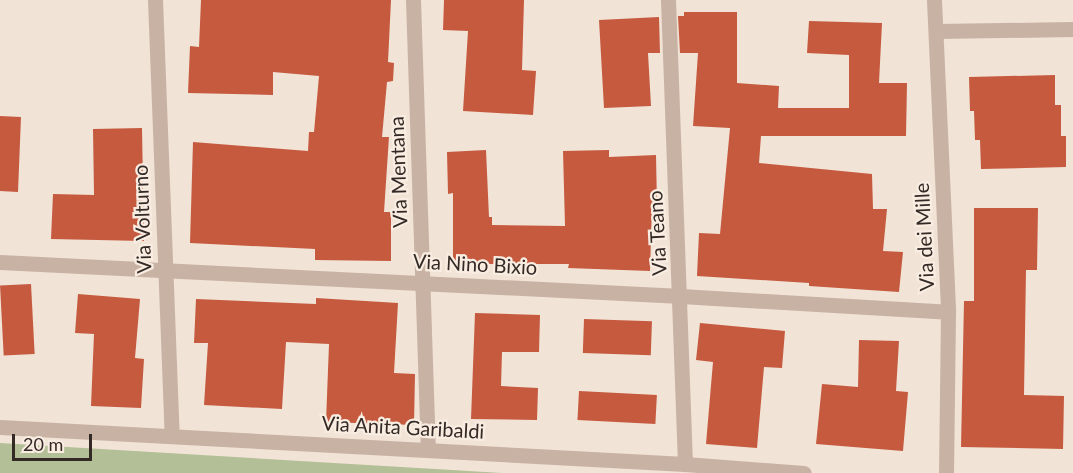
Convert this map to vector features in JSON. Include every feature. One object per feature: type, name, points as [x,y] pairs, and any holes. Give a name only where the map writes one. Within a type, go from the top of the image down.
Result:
[{"type":"street","name":"Via Volturno","points":[[155,0],[172,436]]},
{"type":"street","name":"Via Mentana","points":[[414,0],[428,450]]},
{"type":"street","name":"Via Teano","points":[[668,0],[681,296],[685,464]]},
{"type":"street","name":"Via dei Mille","points":[[934,0],[948,312],[946,473]]},
{"type":"street","points":[[936,31],[1073,29]]},
{"type":"street","name":"Via Nino Bixio","points":[[0,262],[681,296],[948,312]]},
{"type":"street","name":"Via Anita Garibaldi","points":[[0,427],[685,464],[804,473]]},
{"type":"green space","points":[[0,443],[502,473],[0,473]]},
{"type":"building","points":[[201,0],[391,0],[388,62],[394,63],[393,81],[387,82],[382,137],[389,137],[384,212],[391,212],[391,261],[315,260],[315,249],[190,243],[193,142],[308,151],[309,132],[314,132],[319,76],[273,72],[273,95],[188,93],[190,46],[199,47]]},
{"type":"building","points":[[444,0],[524,0],[522,70],[536,71],[533,115],[463,111],[468,31],[443,30]]},
{"type":"building","points":[[684,12],[737,12],[737,83],[779,86],[778,108],[849,108],[849,55],[807,53],[809,21],[882,23],[879,83],[907,83],[906,136],[761,136],[759,163],[872,174],[873,209],[887,209],[883,251],[903,252],[899,292],[809,286],[809,283],[697,276],[699,233],[720,234],[730,128],[693,126],[698,53],[680,53],[678,16],[684,16]]},
{"type":"building","points":[[659,17],[660,53],[648,53],[651,106],[604,108],[599,20]]},
{"type":"building","points":[[1055,75],[1055,105],[1061,105],[1061,136],[1066,136],[1066,167],[981,169],[980,140],[975,140],[974,111],[970,111],[969,77]]},
{"type":"building","points":[[0,116],[21,117],[18,192],[0,191]]},
{"type":"building","points":[[142,128],[144,241],[51,239],[53,194],[94,195],[93,129]]},
{"type":"building","points":[[486,150],[489,217],[492,217],[492,225],[565,226],[563,151],[609,150],[609,157],[656,155],[657,205],[652,205],[650,271],[568,268],[569,264],[453,264],[453,193],[448,194],[447,152]]},
{"type":"building","points":[[974,208],[1038,208],[1037,270],[1026,270],[1024,395],[1064,396],[1063,449],[961,447],[964,301],[974,301]]},
{"type":"building","points":[[31,284],[35,354],[4,356],[0,286]]},
{"type":"building","points":[[78,294],[140,299],[135,358],[144,359],[141,408],[91,406],[94,334],[75,333]]},
{"type":"building","points":[[316,298],[398,303],[394,373],[415,374],[414,425],[326,422],[329,344],[286,342],[282,409],[204,405],[208,343],[194,343],[196,299],[316,304]]},
{"type":"building","points":[[475,313],[540,315],[539,352],[502,352],[501,386],[538,388],[537,420],[471,419]]},
{"type":"building","points":[[584,319],[652,321],[651,355],[583,353]]},
{"type":"building","points":[[700,323],[785,331],[782,368],[764,367],[757,448],[706,444],[713,362],[696,360]]},
{"type":"building","points":[[859,340],[899,341],[896,391],[908,392],[903,451],[816,444],[822,384],[858,387]]},
{"type":"building","points":[[579,391],[657,395],[655,424],[577,420]]}]
